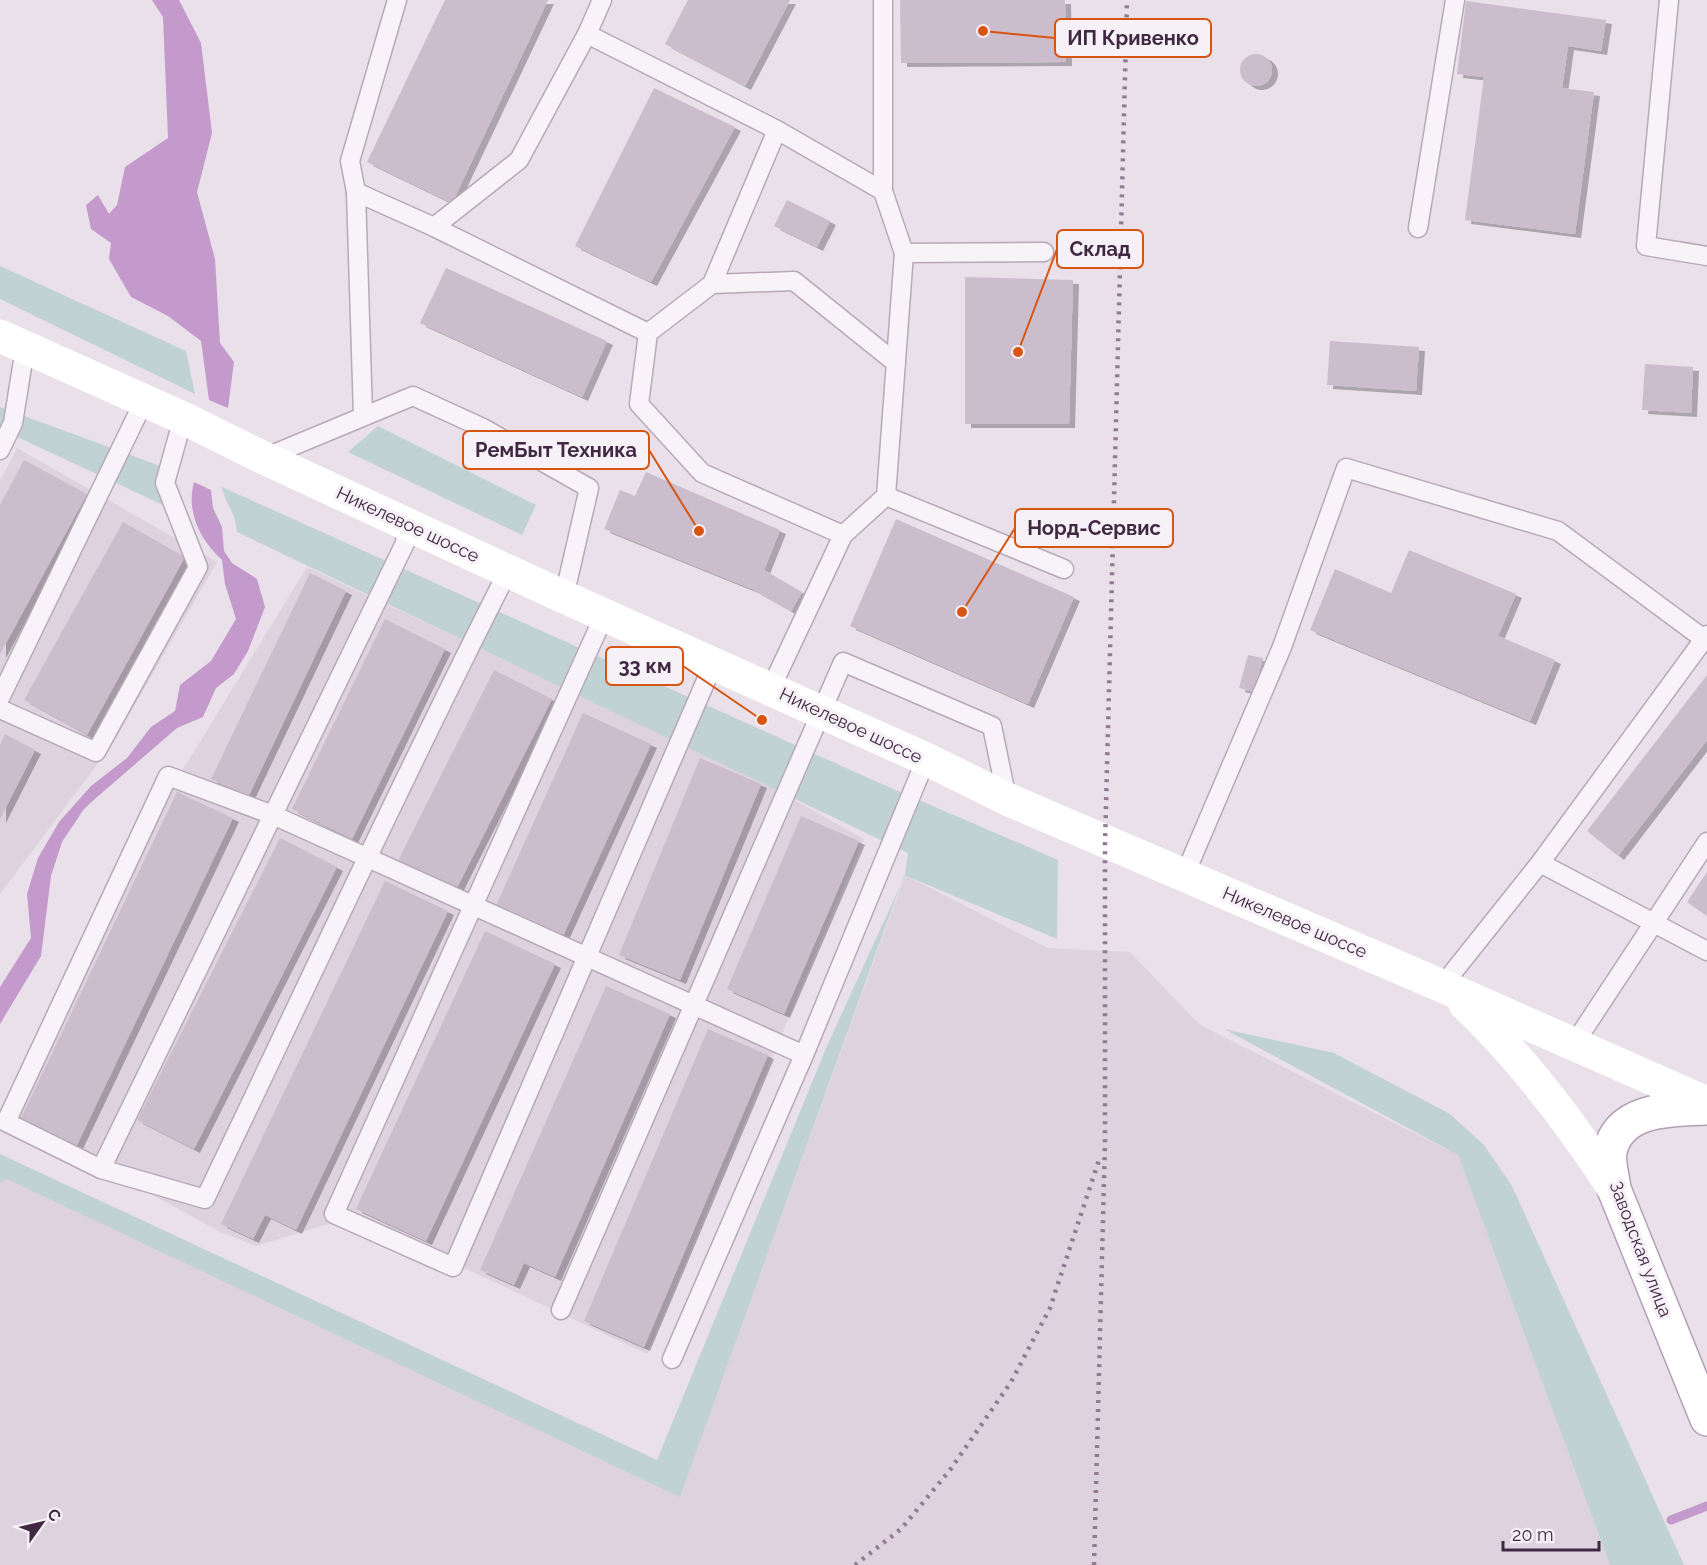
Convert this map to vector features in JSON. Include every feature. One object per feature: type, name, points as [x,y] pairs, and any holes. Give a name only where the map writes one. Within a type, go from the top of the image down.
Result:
[{"type":"main road","name":"Никелевое шоссе","points":[[12,342],[183,417],[264,458],[564,597],[927,759],[1105,844],[1185,874],[1707,1103]]},
{"type":"main road","points":[[1446,988],[1504,1041],[1531,1074],[1614,1189]]},
{"type":"main road","name":"Заводская улица","points":[[1707,1108],[1674,1109],[1642,1115],[1619,1130],[1610,1153],[1614,1189],[1707,1419]]},
{"type":"lane","points":[[363,415],[356,192],[350,161],[397,0]]},
{"type":"lane","points":[[434,227],[519,160],[587,34],[602,0]]},
{"type":"lane","points":[[771,688],[843,535],[886,496],[904,253],[884,192],[883,0]]},
{"type":"lane","points":[[1418,228],[1455,0]]},
{"type":"lane","points":[[1669,0],[1646,246],[1707,256]]},
{"type":"lane","points":[[587,34],[777,130],[884,192]]},
{"type":"lane","points":[[777,130],[712,284],[648,333],[639,404],[702,473],[843,535]]},
{"type":"lane","points":[[356,192],[434,227],[648,333]]},
{"type":"lane","points":[[904,253],[1044,252]]},
{"type":"lane","points":[[712,284],[794,281],[896,363]]},
{"type":"lane","points":[[0,450],[13,423],[12,342]]},
{"type":"lane","points":[[264,458],[413,396],[483,428],[589,488],[564,597]]},
{"type":"lane","points":[[0,698],[144,401]]},
{"type":"lane","points":[[0,709],[96,752],[198,567],[165,483],[183,417]]},
{"type":"lane","points":[[1185,874],[1282,647],[1346,468],[1558,531],[1706,637],[1446,988]]},
{"type":"lane","points":[[886,496],[1064,569]]},
{"type":"lane","points":[[101,1169],[405,543],[406,523]]},
{"type":"lane","points":[[508,571],[368,859],[205,1199],[101,1169],[6,1122],[168,776],[273,815],[368,859],[804,1055]]},
{"type":"lane","points":[[607,615],[598,629],[334,1214],[442,1263],[453,1267],[714,662]]},
{"type":"lane","points":[[561,1310],[843,662],[992,726],[1007,799]]},
{"type":"lane","points":[[672,1359],[804,1055],[927,759]]},
{"type":"lane","points":[[1574,1044],[1707,842]]},
{"type":"lane","points":[[1540,863],[1707,951]]},
{"type":"shaded area","points":[[152,0],[179,0],[201,43],[212,133],[197,192],[215,259],[220,343],[234,362],[228,408],[209,400],[201,341],[168,316],[131,297],[109,259],[111,243],[91,229],[86,205],[98,195],[109,214],[117,205],[125,167],[168,138],[163,17]]},
{"type":"shaded area","points":[[0,266],[186,351],[195,394],[0,299]]},
{"type":"shaded area","points":[[0,407],[171,470],[176,511],[0,429]]},
{"type":"shaded area","points":[[378,426],[536,505],[522,535],[348,452]]},
{"type":"shaded area","points":[[17,448],[217,562],[113,743],[0,894],[0,481]]},
{"type":"shaded area","points":[[194,482],[211,490],[213,508],[222,527],[224,551],[232,563],[257,579],[265,607],[248,651],[234,674],[216,688],[203,717],[177,728],[96,798],[84,809],[62,842],[51,876],[41,956],[0,1024],[0,987],[31,938],[27,894],[38,858],[59,822],[91,786],[127,758],[151,727],[175,711],[180,685],[211,661],[236,619],[225,584],[222,560],[207,544],[197,525],[192,504]]},
{"type":"shaded area","points":[[222,487],[875,781],[1058,860],[1057,939],[905,875],[908,853],[237,532]]},
{"type":"shaded area","points":[[307,567],[755,778],[864,839],[647,1354],[354,1216],[256,1246],[218,1231],[14,1118],[168,794]]},
{"type":"shaded area","points":[[905,875],[1048,948],[1130,952],[1200,1025],[1458,1155],[1610,1565],[0,1565],[0,1183],[7,1178],[680,1496]]},
{"type":"shaded area","points":[[900,885],[680,1497],[7,1179],[0,1183],[0,1154],[657,1460],[827,1046]]},
{"type":"shaded area","points":[[1224,1029],[1334,1053],[1450,1114],[1484,1145],[1512,1186],[1684,1565],[1610,1565],[1458,1155]]},
{"type":"building","points":[[445,0],[548,0],[452,203],[367,162]]},
{"type":"building","points":[[688,0],[790,0],[745,86],[665,44]]},
{"type":"building","points":[[900,0],[1065,0],[1066,62],[901,63]]},
{"type":"building","points":[[1466,1],[1606,20],[1601,51],[1568,46],[1562,88],[1594,92],[1575,234],[1465,220],[1484,77],[1457,74]]},
{"type":"building","points":[[1256,54],[1267,59],[1272,70],[1267,81],[1256,86],[1245,81],[1240,70],[1245,59]]},
{"type":"building","points":[[654,88],[735,127],[651,282],[575,246]]},
{"type":"building","points":[[787,200],[830,221],[817,247],[774,226]]},
{"type":"building","points":[[446,268],[607,341],[582,397],[420,323]]},
{"type":"building","points":[[965,277],[1073,280],[1069,424],[965,424]]},
{"type":"building","points":[[1330,341],[1419,347],[1416,391],[1327,385]]},
{"type":"building","points":[[1645,364],[1693,367],[1691,413],[1642,410]]},
{"type":"building","points":[[24,460],[87,494],[0,654],[0,505]]},
{"type":"building","points":[[646,472],[780,530],[764,570],[802,592],[791,611],[752,589],[604,529],[620,490],[635,496]]},
{"type":"building","points":[[896,519],[1074,597],[1028,704],[850,626]]},
{"type":"building","points":[[123,522],[185,557],[87,735],[24,700]]},
{"type":"building","points":[[1409,550],[1516,594],[1498,636],[1555,660],[1530,721],[1310,630],[1335,569],[1391,593]]},
{"type":"building","points":[[310,573],[346,591],[248,797],[211,779]]},
{"type":"building","points":[[385,619],[445,649],[352,839],[292,809]]},
{"type":"building","points":[[1248,655],[1263,658],[1254,692],[1239,688]]},
{"type":"building","points":[[494,670],[552,699],[456,890],[398,861]]},
{"type":"building","points":[[1707,675],[1707,740],[1618,856],[1587,831]]},
{"type":"building","points":[[583,713],[651,744],[561,940],[494,910]]},
{"type":"building","points":[[5,734],[35,750],[0,819],[0,745]]},
{"type":"building","points":[[700,758],[761,784],[680,980],[619,955]]},
{"type":"building","points":[[177,792],[233,818],[76,1147],[20,1120]]},
{"type":"building","points":[[801,816],[859,841],[784,1014],[727,989]]},
{"type":"building","points":[[280,838],[337,867],[194,1149],[137,1120]]},
{"type":"building","points":[[1707,872],[1707,916],[1687,902]]},
{"type":"building","points":[[385,881],[448,911],[296,1230],[265,1215],[253,1239],[221,1224]]},
{"type":"building","points":[[485,931],[555,964],[426,1241],[356,1209]]},
{"type":"building","points":[[606,986],[670,1014],[555,1277],[524,1263],[514,1285],[480,1270]]},
{"type":"building","points":[[708,1029],[768,1055],[644,1347],[584,1321]]},
{"type":"waterway","points":[[1671,1520],[1707,1506]]},
{"type":"railway","points":[[1094,1565],[1105,1143],[1105,844],[1127,0]]},
{"type":"railway","points":[[855,1565],[901,1529],[950,1470],[1011,1382],[1050,1308],[1100,1157]]},
{"type":"place","name":"ИП Кривенко","points":[[983,31]]},
{"type":"place","name":"Склад","points":[[1018,352]]},
{"type":"place","name":"РемБыт Техника","points":[[699,531]]},
{"type":"place","name":"Норд-Сервис","points":[[962,612]]},
{"type":"place","name":"33 км","points":[[762,720]]}]
